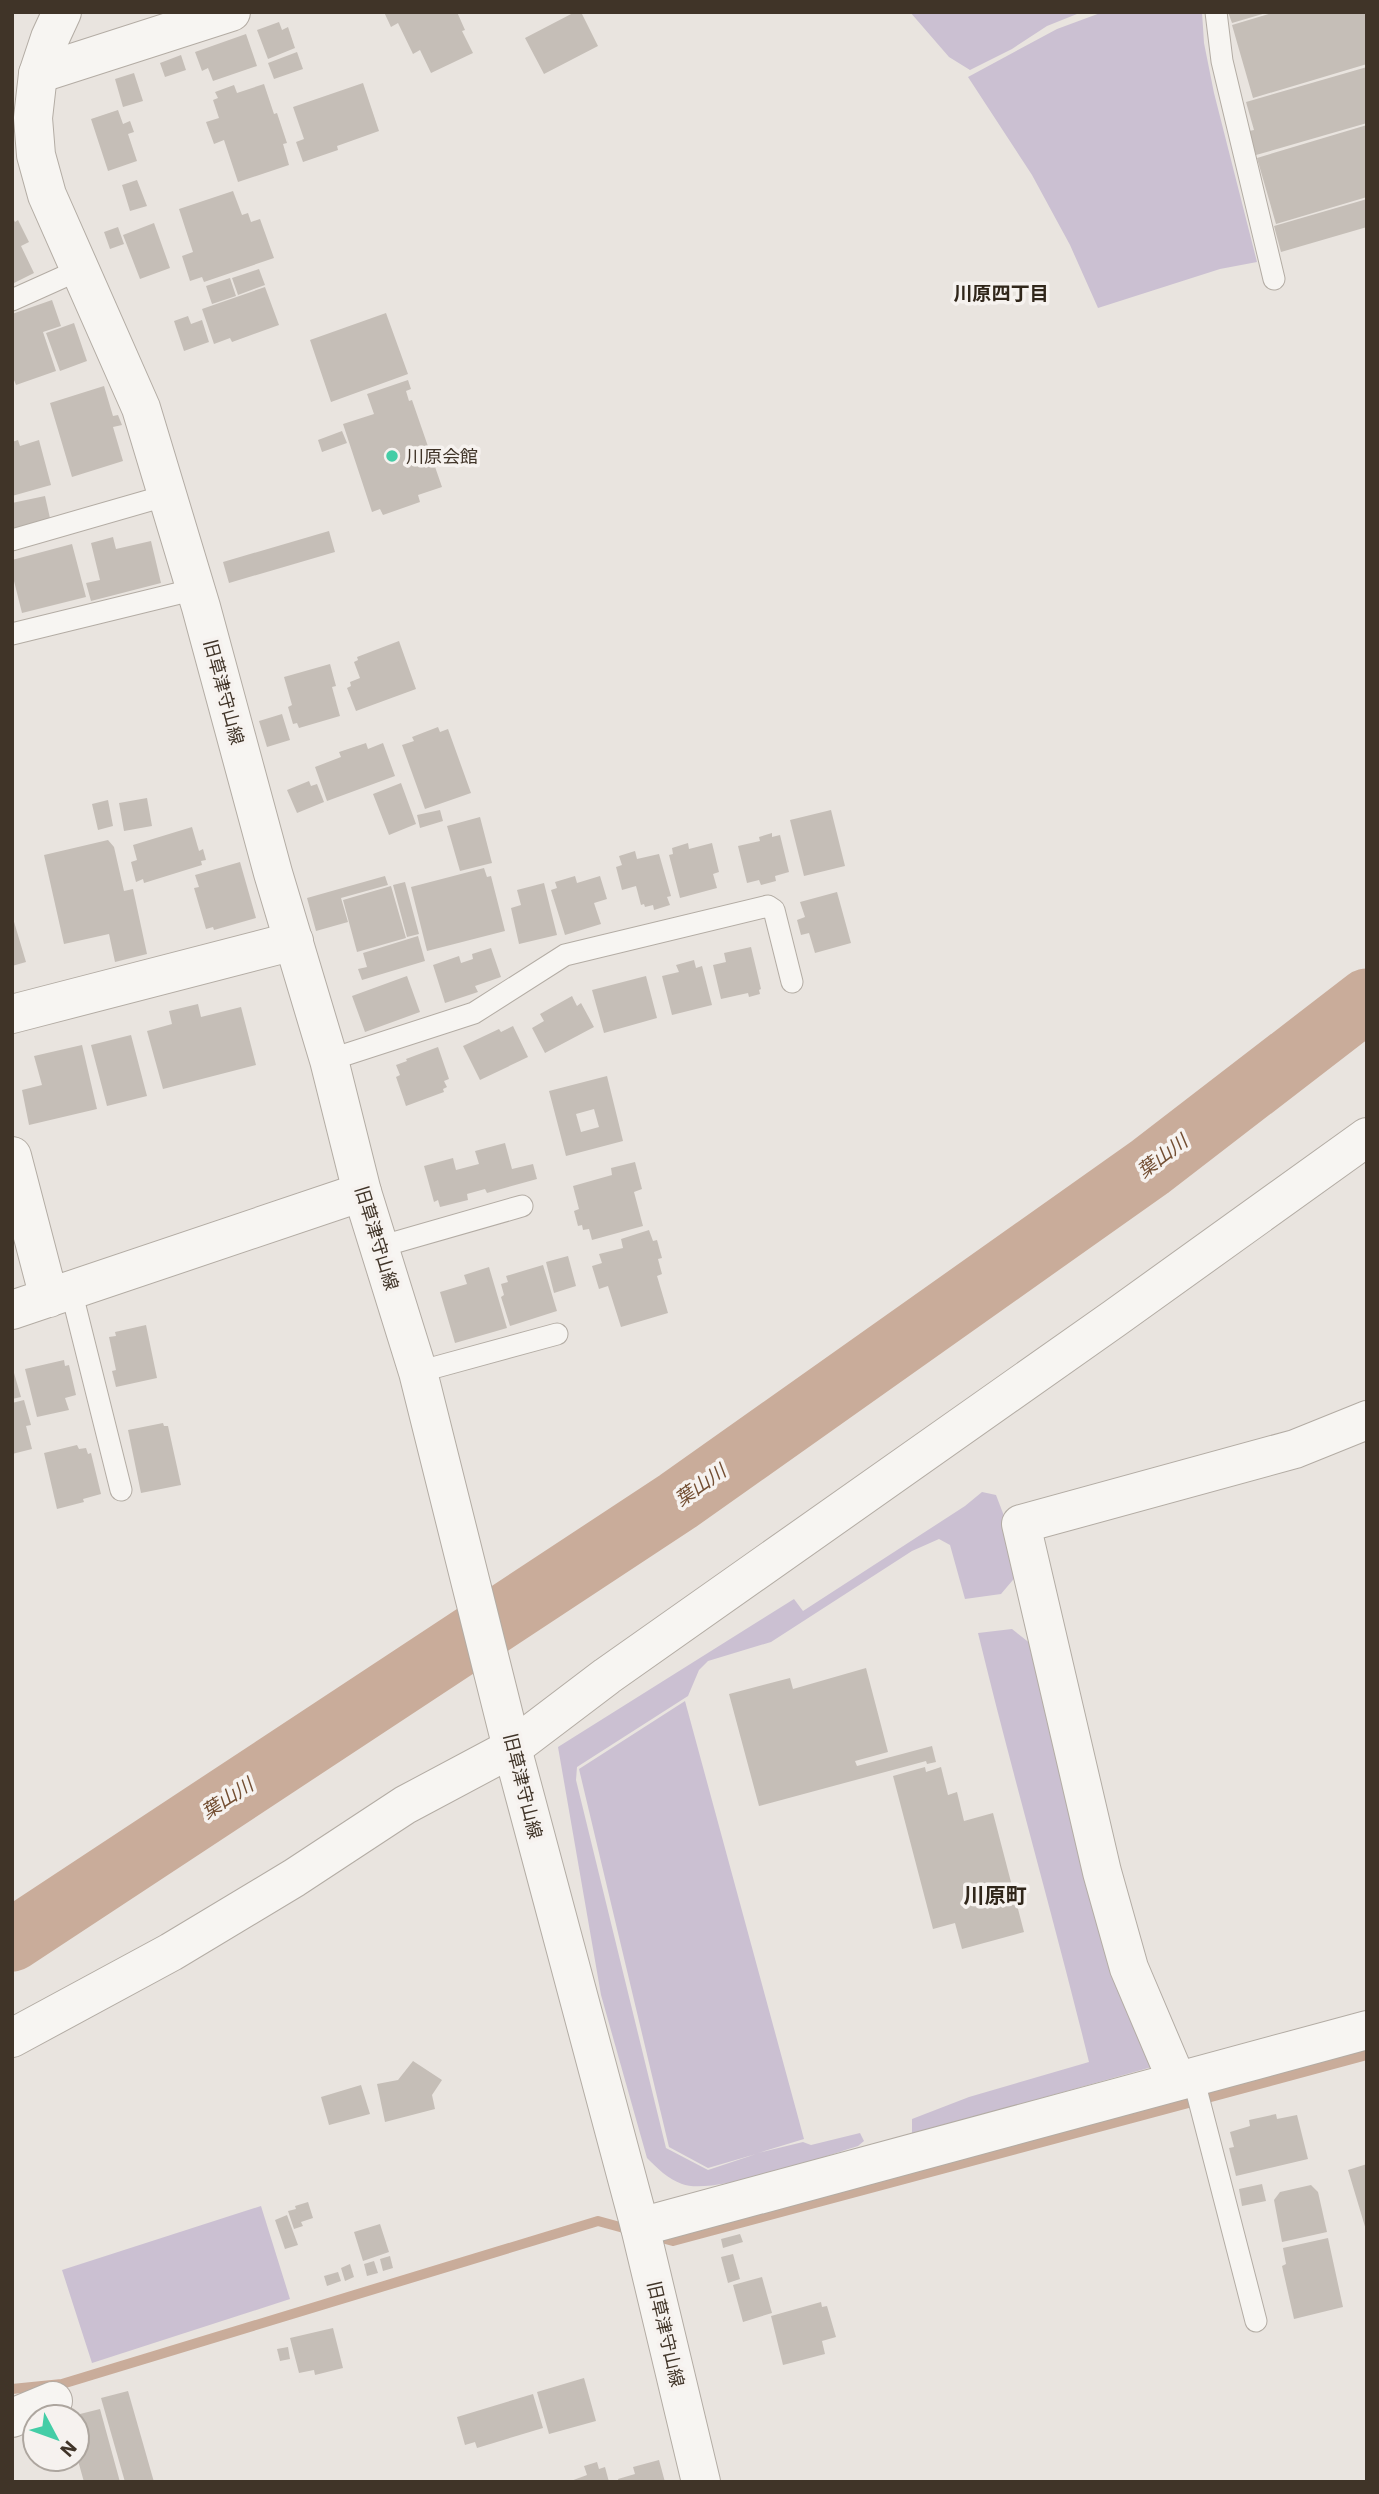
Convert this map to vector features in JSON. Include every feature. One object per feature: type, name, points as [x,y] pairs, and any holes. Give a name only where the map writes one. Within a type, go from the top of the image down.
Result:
[{"type":"street","name":"旧草津守山線","points":[[62,12],[25,79],[33,118],[36,155],[47,195],[141,408],[196,589],[273,873],[329,1060],[362,1192],[418,1372],[463,1559],[640,2227],[701,2482]]},
{"type":"street","points":[[25,79],[231,12]]},
{"type":"street","points":[[12,1014],[294,941]]},
{"type":"street","points":[[12,2038],[171,1952],[294,1878],[607,1676],[1367,1137]]},
{"type":"street","points":[[12,1156],[60,1294]]},
{"type":"street","points":[[12,1310],[362,1192]]},
{"type":"street","points":[[1185,2079],[1129,1968],[1102,1872],[1021,1524],[1295,1449],[1367,1420]]},
{"type":"street","points":[[640,2227],[1367,2029]]},
{"type":"street","points":[[12,2418],[53,2401]]},
{"type":"lane","points":[[1216,12],[1222,61],[1274,279]]},
{"type":"lane","points":[[12,300],[81,269]]},
{"type":"lane","points":[[12,540],[168,495]]},
{"type":"lane","points":[[12,634],[196,589]]},
{"type":"lane","points":[[329,1060],[474,1013],[565,955],[768,906],[774,910],[792,982]]},
{"type":"lane","points":[[379,1247],[522,1206]]},
{"type":"lane","points":[[60,1294],[121,1490]]},
{"type":"lane","points":[[418,1372],[557,1334]]},
{"type":"lane","points":[[1185,2079],[1256,2321]]},
{"type":"shaded area","points":[[910,12],[1082,12],[1047,26],[1012,49],[970,70],[949,57]]},
{"type":"shaded area","points":[[1103,12],[1202,12],[1204,43],[1214,93],[1257,262],[1220,269],[1098,308],[1070,245],[1032,175],[968,77],[1057,29]]},
{"type":"shaded area","points":[[982,1492],[996,1495],[1006,1521],[1018,1574],[1001,1594],[965,1599],[950,1545],[939,1539],[912,1551],[771,1642],[708,1661],[699,1670],[688,1696],[577,1767],[576,1780],[666,2148],[708,2170],[756,2154],[708,2168],[669,2147],[579,1769],[685,1701],[804,2139],[758,2153],[803,2142],[811,2145],[860,2133],[864,2141],[858,2146],[742,2180],[697,2186],[677,2182],[647,2158],[601,1995],[558,1747],[794,1599],[803,1611],[965,1506]]},
{"type":"shaded area","points":[[1012,1629],[1031,1644],[1152,2067],[912,2133],[912,2119],[969,2097],[1089,2062],[978,1633]]},
{"type":"shaded area","points":[[261,2206],[290,2299],[92,2363],[62,2270]]},
{"type":"building","points":[[384,12],[457,12],[465,30],[462,31],[473,53],[431,73],[420,50],[413,54],[398,23],[391,27]]},
{"type":"building","points":[[575,12],[581,12],[598,46],[544,74],[525,38]]},
{"type":"building","points":[[1228,12],[1266,12],[1266,13],[1232,23]]},
{"type":"building","points":[[1275,12],[1367,12],[1367,64],[1253,98],[1232,25]]},
{"type":"building","points":[[279,22],[282,30],[288,27],[295,48],[268,59],[257,30]]},
{"type":"building","points":[[246,34],[257,66],[213,81],[208,68],[202,71],[195,52]]},
{"type":"building","points":[[297,52],[303,69],[274,79],[268,63]]},
{"type":"building","points":[[181,55],[186,70],[165,77],[160,63]]},
{"type":"building","points":[[1367,67],[1367,123],[1256,155],[1249,131],[1254,130],[1246,102]]},
{"type":"building","points":[[134,73],[143,101],[123,107],[115,79]]},
{"type":"building","points":[[363,83],[379,131],[337,146],[338,150],[303,162],[296,142],[304,139],[293,107]]},
{"type":"building","points":[[264,84],[287,143],[283,144],[289,165],[238,182],[224,140],[214,144],[206,122],[219,118],[213,100],[218,98],[215,92],[234,85],[237,93]]},
{"type":"building","points":[[118,110],[123,124],[130,121],[134,132],[128,134],[137,161],[108,171],[91,119]]},
{"type":"building","points":[[1367,125],[1367,197],[1276,224],[1257,158]]},
{"type":"building","points":[[137,180],[147,206],[130,211],[122,185]]},
{"type":"building","points":[[233,191],[242,215],[248,213],[251,222],[260,219],[274,258],[204,282],[202,277],[190,281],[182,256],[193,252],[179,209]]},
{"type":"building","points":[[1367,199],[1367,227],[1281,252],[1274,226]]},
{"type":"building","points":[[12,216],[15,222],[18,220],[29,242],[21,246],[34,273],[12,284]]},
{"type":"building","points":[[154,223],[170,268],[140,279],[123,235]]},
{"type":"building","points":[[118,227],[124,244],[110,249],[104,232]]},
{"type":"building","points":[[259,269],[265,285],[238,295],[232,278]]},
{"type":"building","points":[[230,278],[236,296],[212,304],[206,286]]},
{"type":"building","points":[[265,287],[279,325],[232,342],[230,338],[214,344],[202,309]]},
{"type":"building","points":[[52,300],[61,326],[43,332],[56,371],[16,385],[12,375],[12,314]]},
{"type":"building","points":[[386,313],[408,374],[331,402],[310,340]]},
{"type":"building","points":[[188,316],[191,324],[202,320],[209,342],[184,351],[174,321]]},
{"type":"building","points":[[74,323],[87,361],[60,371],[46,333]]},
{"type":"building","name":"川原会館","points":[[408,380],[411,389],[406,391],[409,401],[412,400],[442,487],[418,495],[420,502],[383,515],[380,509],[372,512],[343,424],[374,414],[367,394]]},
{"type":"building","points":[[104,386],[113,416],[118,415],[122,425],[113,427],[123,461],[72,477],[50,403]]},
{"type":"building","points":[[342,431],[347,443],[322,452],[318,440]]},
{"type":"building","points":[[18,440],[20,446],[39,440],[51,485],[12,496],[12,442]]},
{"type":"building","points":[[45,496],[52,527],[12,536],[12,503]]},
{"type":"building","points":[[329,531],[335,552],[229,583],[223,562]]},
{"type":"building","points":[[113,537],[116,549],[151,541],[161,583],[91,601],[86,583],[100,580],[91,543]]},
{"type":"building","points":[[72,544],[86,597],[22,613],[12,573],[12,560]]},
{"type":"building","points":[[399,641],[416,689],[356,711],[347,688],[351,686],[350,682],[360,678],[354,662],[358,660],[357,657]]},
{"type":"building","points":[[330,664],[336,686],[332,687],[340,716],[299,728],[297,723],[293,724],[288,707],[292,705],[284,677]]},
{"type":"building","points":[[282,714],[290,740],[267,747],[259,721]]},
{"type":"building","points":[[438,727],[440,732],[448,729],[471,793],[425,809],[402,745],[414,741],[412,737]]},
{"type":"building","points":[[366,743],[368,749],[383,743],[395,776],[327,801],[315,767],[341,757],[339,752]]},
{"type":"building","points":[[309,781],[311,786],[317,784],[324,802],[297,813],[287,790]]},
{"type":"building","points":[[401,783],[416,824],[389,835],[373,794]]},
{"type":"building","points":[[147,798],[152,826],[124,831],[119,803]]},
{"type":"building","points":[[108,800],[113,826],[98,830],[92,804]]},
{"type":"building","points":[[440,810],[443,821],[420,828],[417,815]]},
{"type":"building","points":[[831,810],[845,866],[804,876],[790,820]]},
{"type":"building","points":[[480,817],[492,863],[460,871],[447,826]]},
{"type":"building","points":[[192,827],[199,851],[203,849],[206,860],[201,861],[202,865],[144,883],[143,879],[136,882],[131,862],[137,860],[133,845]]},
{"type":"building","points":[[772,833],[772,837],[780,835],[789,872],[775,876],[776,881],[761,885],[759,880],[747,883],[738,846],[760,841],[759,837]]},
{"type":"building","points":[[108,840],[114,847],[124,891],[133,889],[147,954],[115,962],[109,934],[64,944],[44,855]]},
{"type":"building","points":[[688,843],[689,849],[712,843],[719,872],[713,874],[717,888],[680,898],[669,855],[673,854],[672,848]]},
{"type":"building","points":[[635,851],[637,859],[659,854],[671,896],[667,897],[670,905],[654,910],[653,905],[641,905],[636,886],[622,890],[616,867],[622,865],[619,856]]},
{"type":"building","points":[[240,862],[256,918],[214,930],[213,927],[206,929],[194,888],[199,887],[195,875]]},
{"type":"building","points":[[484,868],[487,877],[491,876],[505,931],[427,951],[411,887]]},
{"type":"building","points":[[385,876],[388,885],[341,898],[348,922],[316,931],[307,898]]},
{"type":"building","points":[[575,876],[577,883],[600,876],[607,899],[594,903],[601,924],[565,935],[551,890],[557,888],[555,882]]},
{"type":"building","points":[[405,882],[419,934],[407,937],[393,885]]},
{"type":"building","points":[[544,883],[557,935],[519,944],[511,908],[521,905],[517,890]]},
{"type":"building","points":[[391,886],[406,938],[357,952],[343,900]]},
{"type":"building","points":[[837,892],[851,943],[815,953],[809,933],[801,935],[797,920],[805,917],[800,902]]},
{"type":"building","points":[[12,915],[26,962],[12,966]]},
{"type":"building","points":[[418,936],[425,961],[362,980],[358,969],[367,967],[363,953]]},
{"type":"building","points":[[751,947],[760,994],[749,997],[748,993],[721,999],[713,965],[726,962],[724,953]]},
{"type":"building","points":[[491,948],[501,977],[475,986],[478,992],[445,1003],[433,965],[459,956],[461,963],[473,959],[472,954]]},
{"type":"building","points":[[694,960],[696,968],[702,966],[712,1005],[672,1015],[662,976],[679,972],[676,965]]},
{"type":"building","points":[[407,976],[420,1012],[365,1032],[352,996]]},
{"type":"building","points":[[646,976],[657,1018],[604,1033],[592,990]]},
{"type":"building","points":[[572,996],[577,1006],[581,1003],[594,1027],[545,1053],[532,1028],[544,1021],[540,1014]]},
{"type":"building","points":[[198,1004],[201,1017],[241,1007],[256,1065],[163,1089],[147,1031],[172,1024],[169,1011]]},
{"type":"building","points":[[513,1026],[528,1057],[480,1080],[463,1046],[499,1029],[501,1032]]},
{"type":"building","points":[[131,1035],[147,1096],[107,1106],[91,1045]]},
{"type":"building","points":[[82,1045],[97,1109],[29,1125],[22,1090],[42,1085],[34,1056]]},
{"type":"building","points":[[438,1047],[449,1079],[444,1081],[447,1087],[443,1089],[444,1092],[406,1106],[396,1077],[400,1075],[396,1065]]},
{"type":"building","points":[[607,1076],[623,1141],[566,1156],[549,1091]],"holes":[[[594,1109],[599,1127],[581,1132],[576,1114]]]},
{"type":"building","points":[[505,1143],[512,1169],[533,1164],[537,1179],[487,1193],[485,1189],[467,1194],[468,1200],[440,1207],[438,1200],[434,1202],[424,1166],[453,1158],[456,1170],[479,1164],[475,1151]]},
{"type":"building","points":[[635,1162],[642,1189],[634,1192],[643,1226],[592,1240],[589,1229],[583,1230],[582,1225],[578,1226],[574,1211],[579,1209],[573,1186],[612,1175],[611,1168]]},
{"type":"building","points":[[649,1230],[653,1241],[657,1240],[662,1258],[658,1259],[662,1274],[657,1276],[668,1313],[621,1327],[608,1286],[599,1289],[592,1266],[602,1263],[599,1254],[623,1248],[621,1239]]},
{"type":"building","points":[[568,1256],[576,1286],[554,1293],[546,1262]]},
{"type":"building","points":[[543,1265],[557,1311],[510,1326],[501,1297],[504,1295],[501,1284],[508,1282],[506,1276]]},
{"type":"building","points":[[489,1267],[507,1328],[455,1343],[440,1292],[467,1284],[464,1275]]},
{"type":"building","points":[[146,1325],[157,1378],[116,1387],[112,1371],[116,1370],[109,1337],[116,1336],[115,1332]]},
{"type":"building","points":[[64,1360],[65,1366],[69,1365],[76,1395],[65,1398],[69,1410],[37,1417],[25,1369]]},
{"type":"building","points":[[12,1366],[21,1397],[12,1399]]},
{"type":"building","points":[[24,1400],[31,1425],[26,1426],[32,1449],[12,1454],[12,1403]]},
{"type":"building","points":[[163,1423],[168,1426],[181,1485],[141,1493],[128,1430]]},
{"type":"building","points":[[77,1445],[79,1449],[86,1448],[88,1454],[91,1453],[101,1494],[57,1509],[44,1453]]},
{"type":"building","points":[[866,1668],[888,1752],[855,1761],[857,1766],[932,1746],[936,1762],[927,1764],[926,1761],[759,1806],[729,1694],[790,1678],[793,1689]]},
{"type":"building","points":[[925,1767],[926,1772],[941,1767],[948,1795],[957,1792],[964,1821],[993,1813],[1024,1932],[962,1949],[955,1923],[933,1929],[893,1776]]},
{"type":"building","points":[[413,2061],[442,2080],[432,2095],[435,2109],[385,2122],[377,2084],[398,2080]]},
{"type":"building","points":[[361,2085],[370,2114],[329,2125],[321,2097]]},
{"type":"building","points":[[1276,2114],[1277,2119],[1297,2115],[1308,2159],[1236,2176],[1229,2148],[1234,2147],[1230,2132],[1250,2126],[1249,2120]]},
{"type":"building","points":[[1367,2164],[1367,2230],[1366,2230],[1348,2170]]},
{"type":"building","points":[[1262,2184],[1266,2201],[1242,2206],[1239,2189]]},
{"type":"building","points":[[1311,2185],[1318,2192],[1327,2232],[1282,2242],[1274,2200],[1280,2192]]},
{"type":"building","points":[[308,2202],[313,2218],[301,2222],[303,2226],[294,2229],[288,2211]]},
{"type":"building","points":[[287,2215],[298,2245],[285,2249],[275,2220]]},
{"type":"building","points":[[380,2224],[389,2252],[363,2261],[354,2232]]},
{"type":"building","points":[[740,2234],[743,2242],[723,2248],[721,2239]]},
{"type":"building","points":[[1328,2238],[1343,2307],[1294,2319],[1282,2266],[1286,2264],[1283,2248]]},
{"type":"building","points":[[733,2254],[740,2279],[728,2283],[721,2257]]},
{"type":"building","points":[[390,2256],[393,2268],[383,2271],[380,2259]]},
{"type":"building","points":[[374,2261],[378,2273],[367,2276],[364,2264]]},
{"type":"building","points":[[350,2264],[354,2277],[345,2281],[341,2268]]},
{"type":"building","points":[[338,2272],[341,2281],[327,2286],[324,2276]]},
{"type":"building","points":[[762,2277],[772,2313],[743,2322],[733,2285]]},
{"type":"building","points":[[821,2302],[822,2307],[827,2306],[836,2337],[822,2341],[825,2354],[783,2365],[771,2316]]},
{"type":"building","points":[[333,2328],[343,2368],[315,2375],[314,2370],[299,2373],[290,2338]]},
{"type":"building","points":[[288,2347],[290,2359],[280,2361],[277,2349]]},
{"type":"building","points":[[584,2378],[596,2421],[549,2434],[537,2392]]},
{"type":"building","points":[[128,2391],[154,2482],[125,2482],[101,2398]]},
{"type":"building","points":[[533,2394],[543,2428],[477,2448],[475,2442],[465,2445],[457,2417]]},
{"type":"building","points":[[100,2409],[120,2482],[84,2482],[81,2473],[91,2473],[91,2411]]},
{"type":"building","points":[[659,2460],[665,2482],[619,2482],[618,2479],[635,2474],[633,2467]]},
{"type":"building","points":[[597,2462],[599,2469],[605,2467],[609,2482],[568,2482],[587,2475],[584,2466]]},
{"type":"waterway","name":"葉山川","points":[[12,1940],[678,1501],[1150,1167],[1367,1000]]},
{"type":"waterway","points":[[654,2236],[673,2241],[1367,2055]]},
{"type":"waterway","points":[[12,2389],[62,2384],[598,2221],[631,2230]]},
{"type":"place","name":"川原会館","points":[[392,456]]},
{"type":"district","name":"川原四丁目","points":[[1001,293]]},
{"type":"district","name":"川原町","points":[[995,1895]]}]
